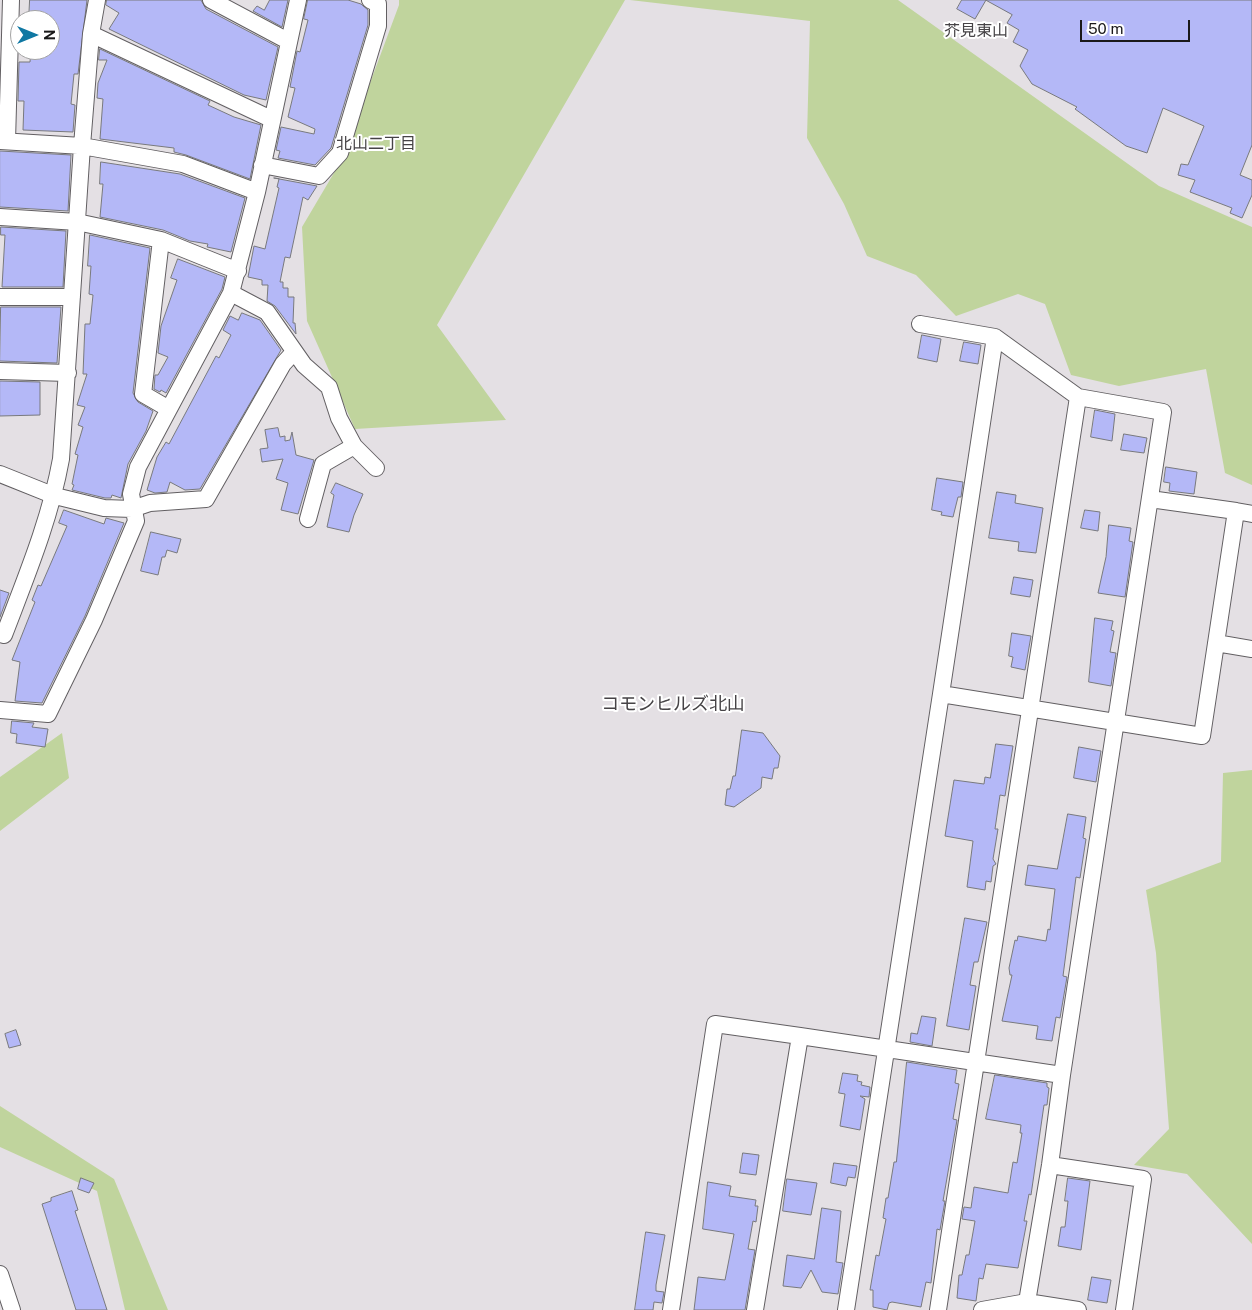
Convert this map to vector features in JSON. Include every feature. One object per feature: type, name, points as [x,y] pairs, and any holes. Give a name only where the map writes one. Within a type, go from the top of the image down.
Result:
[{"type":"street","points":[[12,0],[3,141],[82,146],[183,164],[257,192]]},
{"type":"street","points":[[0,634],[4,635],[55,496],[62,459],[82,146],[91,34],[97,0]]},
{"type":"street","points":[[211,0],[288,41]]},
{"type":"street","points":[[0,711],[48,714],[94,620],[136,521],[132,509],[131,494],[138,467],[232,293],[257,192],[271,119],[298,0]]},
{"type":"street","points":[[262,164],[319,176],[340,153],[378,26],[378,4],[370,0]]},
{"type":"street","points":[[91,34],[271,119]]},
{"type":"street","points":[[0,217],[77,222],[161,240],[238,271]]},
{"type":"street","points":[[161,240],[143,394],[170,409]]},
{"type":"street","points":[[232,293],[266,312],[294,352],[329,387],[339,418],[354,446],[376,468]]},
{"type":"street","points":[[0,297],[72,298]]},
{"type":"street","points":[[920,324],[995,338],[1078,397],[1163,412],[1050,1165],[1025,1306]]},
{"type":"street","points":[[846,1310],[995,338]]},
{"type":"street","points":[[0,474],[55,496],[104,508],[132,509],[150,504],[206,499],[283,364],[294,352]]},
{"type":"street","points":[[0,372],[68,374]]},
{"type":"street","points":[[938,1310],[1078,397]]},
{"type":"street","points":[[308,519],[323,464],[354,446]]},
{"type":"street","points":[[941,694],[1202,736],[1216,643],[1244,513],[1150,500]]},
{"type":"street","points":[[1216,643],[1252,649]]},
{"type":"street","points":[[671,1310],[715,1024],[1062,1075]]},
{"type":"street","points":[[755,1310],[800,1036]]},
{"type":"street","points":[[1050,1165],[1143,1179],[1124,1310]]},
{"type":"street","points":[[0,1274],[12,1310]]},
{"type":"street","points":[[982,1310],[1025,1306],[1078,1310]]},
{"type":"green space","points":[[399,0],[625,0],[437,325],[506,420],[355,429],[307,321],[302,227],[341,161],[399,5]]},
{"type":"green space","points":[[630,0],[898,0],[1159,186],[1252,227],[1252,485],[1225,473],[1206,369],[1119,386],[1071,375],[1045,304],[1018,294],[956,316],[916,275],[867,256],[844,204],[807,138],[810,21]]},
{"type":"green space","points":[[62,733],[69,778],[0,831],[0,777]]},
{"type":"green space","points":[[1252,770],[1252,1244],[1187,1174],[1134,1165],[1169,1129],[1156,953],[1146,890],[1221,862],[1223,773]]},
{"type":"green space","points":[[0,1106],[114,1179],[168,1310],[125,1310],[97,1191],[0,1147]]},
{"type":"building","points":[[30,0],[87,0],[78,74],[74,74],[71,104],[75,105],[73,132],[23,130],[24,101],[18,101],[19,62],[60,60],[60,10],[30,10]]},
{"type":"building","points":[[107,0],[201,0],[206,9],[278,47],[266,100],[244,95],[109,29],[119,13],[106,5]]},
{"type":"building","points":[[270,0],[288,0],[282,27],[253,11],[257,6],[264,10]]},
{"type":"building","points":[[308,0],[348,0],[361,4],[368,10],[368,25],[331,148],[315,165],[278,158],[280,151],[276,150],[281,127],[314,134],[315,129],[288,117],[295,88],[290,87],[297,51],[300,52],[308,20],[304,19]]},
{"type":"building","points":[[962,0],[986,0],[975,19],[957,9]]},
{"type":"building","points":[[986,0],[1252,0],[1252,145],[1240,175],[1252,180],[1252,195],[1242,218],[1230,213],[1232,208],[1190,192],[1195,180],[1178,175],[1181,164],[1188,165],[1204,126],[1163,108],[1147,153],[1126,146],[1075,109],[1077,107],[1032,84],[1020,66],[1028,50],[1013,42],[1019,30],[1007,23],[1012,15]]},
{"type":"building","points":[[100,49],[210,101],[208,105],[234,117],[261,125],[250,179],[174,152],[174,148],[100,139],[103,99],[97,98],[98,83],[107,60],[99,60]]},
{"type":"building","points":[[0,151],[71,155],[68,211],[0,207]]},
{"type":"building","points":[[101,162],[180,174],[245,198],[231,252],[207,247],[208,244],[190,241],[163,230],[100,217],[103,184],[100,184]]},
{"type":"building","points":[[274,178],[317,186],[308,200],[303,197],[290,258],[285,257],[280,282],[283,282],[283,288],[288,288],[288,297],[294,297],[293,323],[295,323],[296,334],[275,306],[267,301],[268,285],[262,285],[262,280],[248,277],[254,246],[265,249],[279,188],[277,187],[279,179]]},
{"type":"building","points":[[1,227],[66,231],[63,287],[2,287],[5,235],[1,235]]},
{"type":"building","points":[[90,235],[150,248],[133,393],[138,402],[153,411],[146,431],[128,464],[121,498],[112,495],[111,498],[105,498],[72,490],[78,455],[75,454],[83,427],[78,425],[85,407],[77,405],[87,374],[83,374],[85,324],[90,324],[93,295],[89,294],[91,266],[88,266]]},
{"type":"building","points":[[178,259],[225,277],[222,289],[166,393],[154,389],[155,375],[158,375],[168,357],[158,353],[161,326],[177,280],[171,278]]},
{"type":"building","points":[[1,307],[61,307],[57,363],[0,361]]},
{"type":"building","points":[[242,313],[260,320],[281,350],[200,489],[185,490],[170,482],[167,492],[155,493],[147,490],[157,457],[166,442],[169,444],[216,356],[219,358],[231,335],[223,330],[230,316],[238,320]]},
{"type":"building","points":[[922,335],[941,339],[937,362],[918,358]]},
{"type":"building","points":[[964,342],[981,345],[978,364],[960,361]]},
{"type":"building","points":[[0,381],[40,382],[40,415],[0,416]]},
{"type":"building","points":[[1095,410],[1115,414],[1112,441],[1091,437]]},
{"type":"building","points":[[278,428],[280,437],[285,436],[285,441],[290,440],[292,432],[296,455],[314,460],[298,514],[281,510],[288,483],[276,479],[283,459],[262,462],[260,449],[268,448],[265,430]]},
{"type":"building","points":[[1124,434],[1147,438],[1144,453],[1121,450]]},
{"type":"building","points":[[1166,467],[1197,472],[1194,494],[1169,491],[1170,483],[1164,482]]},
{"type":"building","points":[[937,478],[963,482],[961,497],[958,497],[953,517],[941,515],[942,512],[932,510]]},
{"type":"building","points":[[336,483],[363,494],[349,532],[327,527],[334,495],[331,493]]},
{"type":"building","points":[[997,492],[1016,495],[1015,503],[1043,508],[1036,553],[1018,551],[1019,542],[989,538]]},
{"type":"building","points":[[64,510],[104,524],[106,518],[124,523],[85,616],[42,703],[15,701],[20,662],[12,660],[35,602],[32,600],[38,585],[41,586],[67,526],[59,523]]},
{"type":"building","points":[[1085,510],[1100,512],[1098,531],[1081,528]]},
{"type":"building","points":[[1109,525],[1131,528],[1129,541],[1133,542],[1125,597],[1098,593],[1106,557]]},
{"type":"building","points":[[151,532],[181,539],[177,553],[167,550],[165,557],[162,557],[158,575],[141,571]]},
{"type":"building","points":[[1014,577],[1033,580],[1030,597],[1011,594]]},
{"type":"building","points":[[0,590],[9,593],[0,617]]},
{"type":"building","points":[[1095,618],[1113,621],[1111,630],[1114,631],[1110,652],[1116,653],[1111,686],[1089,682]]},
{"type":"building","points":[[1012,633],[1031,636],[1025,670],[1011,667],[1013,657],[1009,656]]},
{"type":"building","points":[[12,721],[34,723],[32,727],[48,729],[45,747],[16,743],[17,734],[11,733]]},
{"type":"building","points":[[742,730],[763,733],[780,756],[778,768],[774,768],[772,779],[762,777],[761,788],[734,807],[725,805],[727,789],[730,789],[733,776],[735,776]]},
{"type":"building","points":[[996,744],[1013,746],[1005,796],[1000,795],[995,829],[998,829],[993,859],[996,864],[993,866],[991,882],[986,881],[985,890],[967,887],[973,841],[945,836],[954,780],[984,784],[985,777],[990,778]]},
{"type":"building","points":[[1079,747],[1101,751],[1096,782],[1074,778]]},
{"type":"building","points":[[1068,814],[1086,817],[1083,838],[1086,839],[1080,878],[1076,877],[1063,976],[1067,977],[1060,1018],[1056,1017],[1052,1041],[1036,1039],[1038,1026],[1002,1021],[1012,975],[1010,975],[1009,968],[1015,940],[1017,941],[1018,936],[1046,941],[1048,929],[1050,930],[1055,889],[1025,885],[1028,865],[1057,869]]},
{"type":"building","points":[[965,918],[987,922],[978,962],[974,962],[970,985],[976,986],[969,1030],[947,1026]]},
{"type":"building","points":[[922,1016],[936,1018],[932,1046],[910,1042],[911,1033],[917,1034]]},
{"type":"building","points":[[16,1030],[21,1045],[9,1048],[5,1034]]},
{"type":"building","points":[[907,1062],[957,1070],[955,1083],[959,1084],[953,1119],[957,1120],[940,1230],[937,1229],[931,1283],[926,1282],[921,1307],[892,1302],[889,1303],[887,1310],[873,1307],[873,1290],[870,1290],[876,1255],[879,1256],[886,1219],[883,1218],[886,1198],[888,1198],[894,1162],[896,1162]]},
{"type":"building","points":[[843,1073],[858,1075],[857,1081],[862,1082],[861,1085],[870,1087],[869,1097],[860,1096],[865,1099],[860,1130],[840,1126],[845,1094],[839,1093]]},
{"type":"building","points":[[995,1075],[1047,1083],[1049,1088],[1047,1105],[1044,1105],[1031,1195],[1029,1194],[1024,1221],[1027,1221],[1018,1268],[986,1264],[983,1279],[979,1278],[976,1301],[957,1298],[959,1275],[962,1275],[966,1255],[969,1255],[975,1221],[962,1219],[964,1207],[971,1208],[974,1187],[1008,1193],[1013,1162],[1017,1163],[1022,1133],[1020,1133],[1021,1125],[986,1119]]},
{"type":"building","points":[[743,1153],[759,1155],[756,1175],[740,1173]]},
{"type":"building","points":[[834,1163],[857,1166],[855,1178],[848,1177],[846,1186],[831,1183]]},
{"type":"building","points":[[81,1178],[94,1183],[89,1193],[78,1189]]},
{"type":"building","points":[[1068,1178],[1090,1181],[1081,1250],[1058,1246],[1061,1227],[1065,1227],[1068,1201],[1065,1201]]},
{"type":"building","points":[[787,1179],[817,1183],[811,1215],[783,1211]]},
{"type":"building","points":[[708,1182],[731,1186],[729,1196],[756,1200],[755,1206],[758,1206],[756,1222],[753,1221],[748,1249],[755,1250],[745,1310],[694,1310],[698,1277],[725,1280],[734,1234],[703,1229]]},
{"type":"building","points":[[72,1191],[78,1210],[75,1211],[107,1310],[76,1310],[42,1204],[51,1201],[51,1198]]},
{"type":"building","points":[[822,1208],[841,1211],[836,1262],[843,1263],[838,1294],[822,1292],[811,1270],[801,1288],[783,1286],[787,1255],[814,1259]]},
{"type":"building","points":[[646,1232],[665,1235],[656,1285],[656,1291],[664,1292],[662,1303],[654,1302],[653,1310],[635,1310]]},
{"type":"building","points":[[1092,1277],[1111,1280],[1107,1303],[1088,1300]]},
{"type":"district","name":"芥見東山","points":[[976,31]]},
{"type":"district","name":"北山二丁目","points":[[376,144]]},
{"type":"district","name":"コモンヒルズ北山","points":[[673,704]]}]
